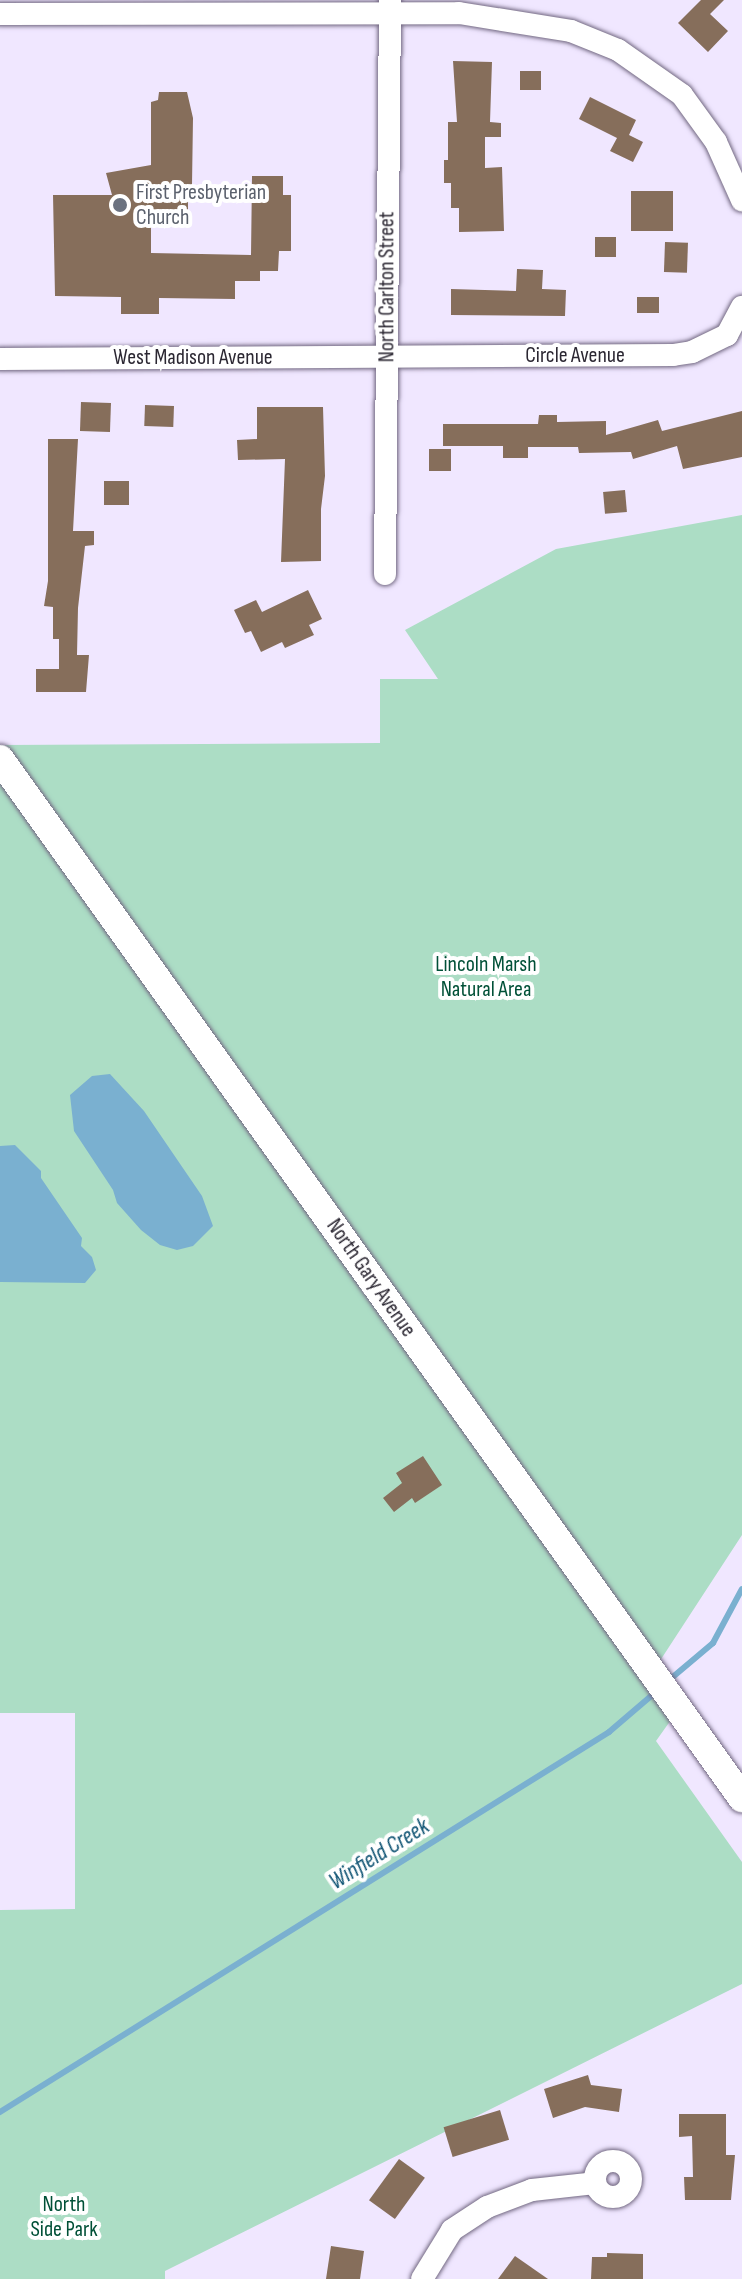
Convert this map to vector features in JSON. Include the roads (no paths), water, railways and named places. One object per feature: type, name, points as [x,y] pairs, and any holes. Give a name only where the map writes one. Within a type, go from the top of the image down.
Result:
[{"type":"street","points":[[0,14],[390,6],[527,21],[571,31],[618,50],[682,95],[716,142],[742,200]]},
{"type":"street","name":"North Carlton Street","points":[[385,574],[390,6]]},
{"type":"street","name":"Circle Avenue","points":[[387,357],[673,355],[692,352],[727,335],[742,307]]},
{"type":"street","name":"West Madison Avenue","points":[[0,359],[387,357]]},
{"type":"street","name":"North Gary Avenue","points":[[0,759],[742,1798]]},
{"type":"street","points":[[422,2279],[452,2230],[487,2207],[532,2190],[595,2183]]},
{"type":"water","points":[[110,1074],[144,1111],[202,1196],[213,1226],[193,1246],[177,1250],[160,1245],[141,1230],[117,1203],[113,1190],[74,1131],[70,1095],[92,1076]]},
{"type":"water","points":[[15,1145],[41,1171],[41,1178],[82,1238],[81,1246],[92,1257],[96,1270],[85,1283],[0,1282],[0,1146]]},
{"type":"waterway","name":"Winfield Creek","points":[[668,1681],[713,1643],[742,1589]]},
{"type":"waterway","name":"Winfield Creek","points":[[0,2112],[609,1732],[657,1691]]},
{"type":"place","name":"First Presbyterian Church","points":[[120,205]]},
{"type":"park label","name":"Lincoln Marsh Natural Area","points":[[486,976]]},
{"type":"park label","name":"North Side Park","points":[[64,2216]]}]
